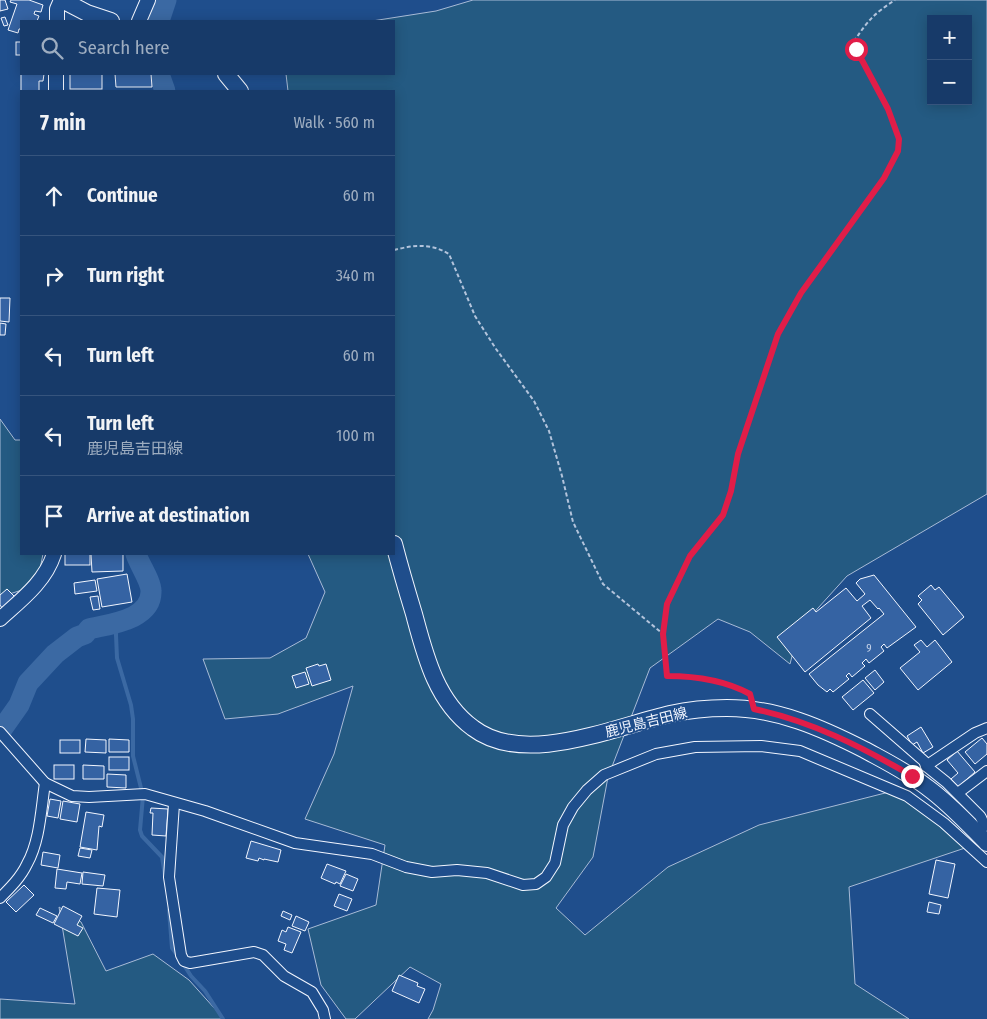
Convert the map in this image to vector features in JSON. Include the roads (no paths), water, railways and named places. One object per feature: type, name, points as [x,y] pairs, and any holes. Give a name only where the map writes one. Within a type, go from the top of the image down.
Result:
[{"type":"main road","points":[[62,0],[87,13],[108,20]]},
{"type":"main road","points":[[227,75],[239,90]]},
{"type":"main road","name":"鹿児島吉田線","points":[[395,548],[424,652],[436,681],[445,698],[473,729],[495,740],[522,745],[564,743],[671,714],[726,708],[754,709],[801,721],[889,762],[930,789],[983,839]]},
{"type":"street","points":[[57,20],[57,9],[62,0]]},
{"type":"street","points":[[139,20],[148,0]]},
{"type":"street","points":[[56,75],[56,90]]},
{"type":"street","points":[[0,619],[40,580],[50,566],[54,555]]},
{"type":"street","points":[[870,714],[924,761],[926,766],[980,816],[984,823],[983,839]]},
{"type":"street","points":[[926,766],[987,728]]},
{"type":"street","points":[[0,732],[45,783],[72,796],[89,797],[139,794],[205,811],[295,843],[372,854],[406,867],[432,872],[458,870],[487,873],[523,885],[536,884],[546,877],[554,863],[563,825],[573,807],[587,790],[604,775],[656,754],[695,747],[761,746],[800,751],[907,796],[944,823],[987,862]]},
{"type":"street","points":[[958,794],[987,771]]},
{"type":"street","points":[[0,898],[16,881],[28,864],[35,844],[45,783]]},
{"type":"street","points":[[174,804],[169,878],[181,955],[184,961],[190,963],[254,952],[263,955],[284,976],[312,992],[325,1019]]},
{"type":"waterway","points":[[159,20],[166,0]]},
{"type":"waterway","points":[[159,75],[165,90]]},
{"type":"waterway","points":[[0,732],[19,705],[28,683],[55,654],[77,637],[85,634],[89,629],[128,619],[145,608],[151,591],[136,555]]},
{"type":"waterway","points":[[117,623],[117,658],[131,705],[133,756],[143,796],[140,830],[142,836],[162,857],[165,876]]},
{"type":"waterway","points":[[169,910],[172,948],[178,956]]},
{"type":"waterway","points":[[182,962],[191,976],[205,991],[223,1019]]}]
